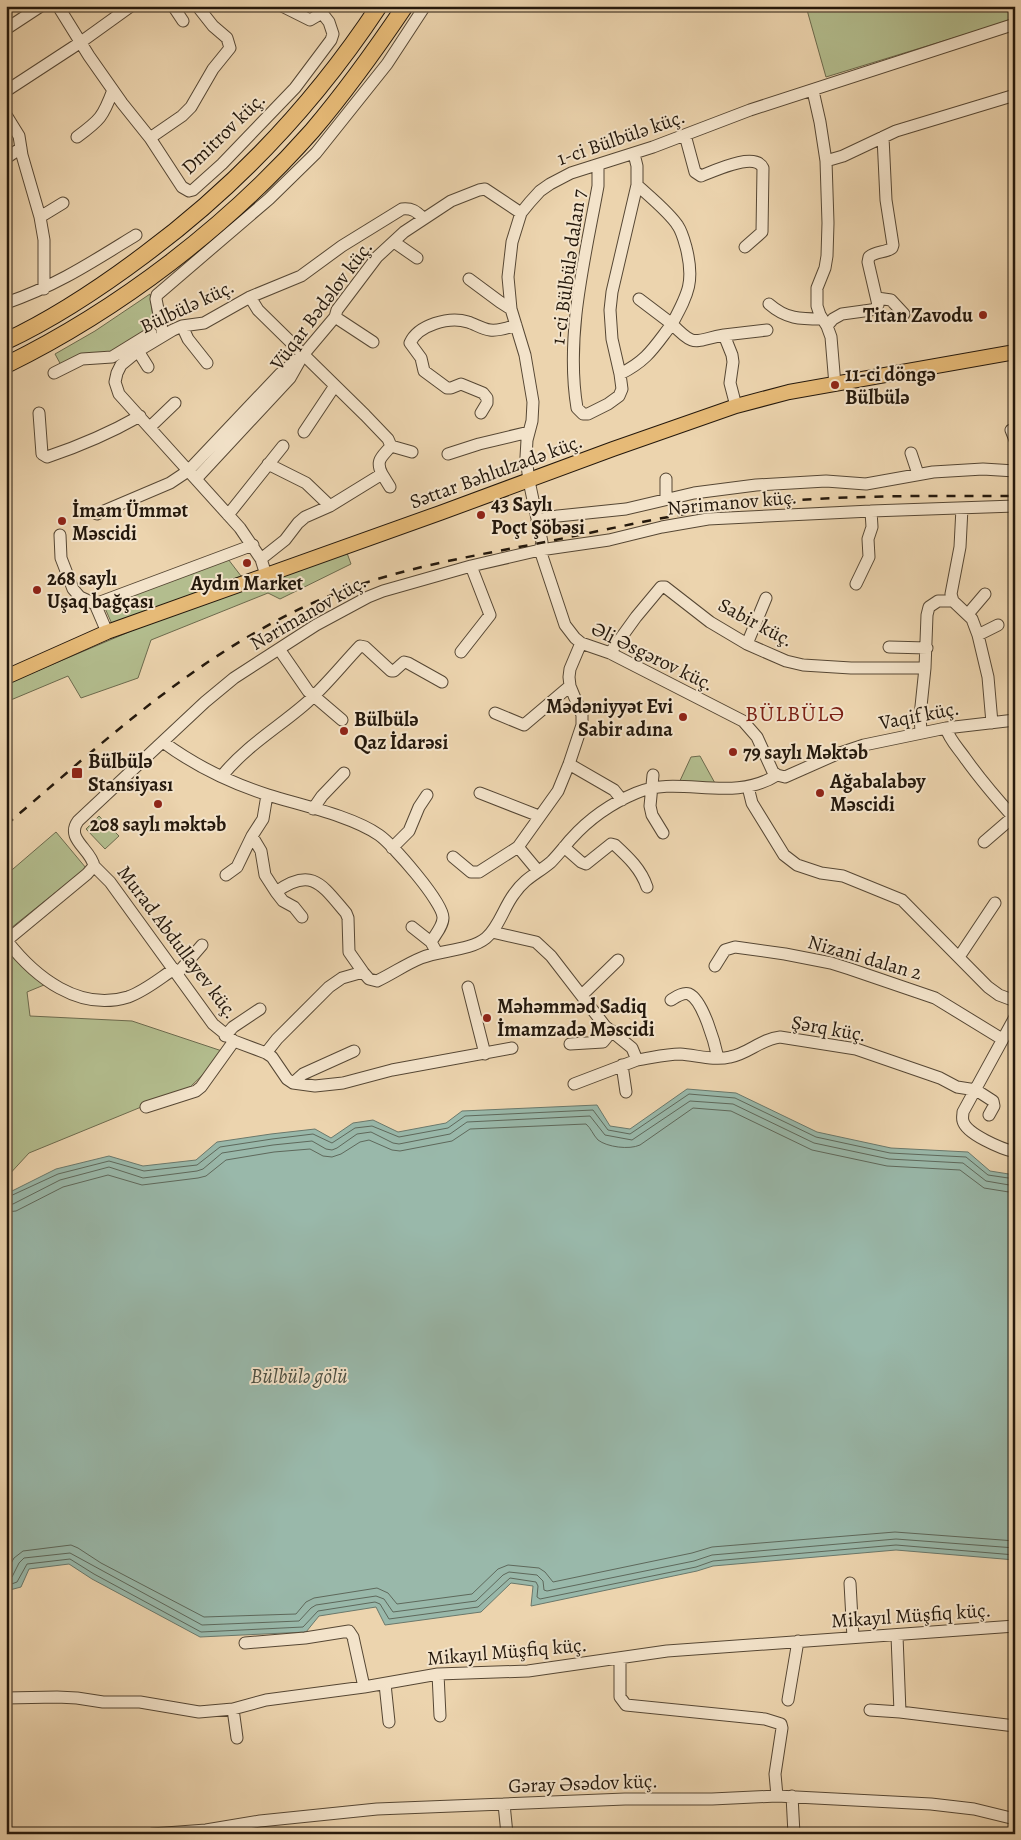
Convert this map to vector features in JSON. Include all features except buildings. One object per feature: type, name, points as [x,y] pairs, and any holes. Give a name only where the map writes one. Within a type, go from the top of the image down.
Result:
[{"type":"highway","points":[[6,341],[66,310],[117,275],[204,208],[246,170],[294,118],[328,78],[379,6]]},
{"type":"highway","points":[[6,365],[79,326],[130,292],[218,223],[312,131],[372,55],[405,6]]},
{"type":"main road","name":"Səttar Bəhlulzadə küç.","points":[[6,677],[107,632],[736,406],[789,392],[1015,352]]},
{"type":"street","points":[[6,29],[41,6]]},
{"type":"street","name":"Dmitrov küç.","points":[[58,6],[113,90],[150,138],[182,187],[188,191],[194,190],[222,164],[294,88],[331,40],[332,28],[323,10]]},
{"type":"street","points":[[6,91],[81,42],[131,6]]},
{"type":"street","points":[[173,6],[184,21]]},
{"type":"street","points":[[282,6],[310,20],[323,10]]},
{"type":"street","points":[[54,373],[82,359],[112,357],[162,331],[156,299],[157,295],[270,200],[316,153],[382,71],[425,6]]},
{"type":"street","points":[[150,138],[182,116],[191,106],[214,69],[230,48],[227,38],[213,26],[198,7]]},
{"type":"street","name":"1-ci Bülbülə küç.","points":[[540,550],[542,542],[529,481],[526,448],[532,421],[533,402],[525,355],[511,309],[508,290],[509,258],[512,242],[522,213],[540,190],[558,179],[598,164],[634,154],[750,110],[1015,24]]},
{"type":"street","points":[[77,137],[98,122],[104,113],[113,90]]},
{"type":"street","points":[[813,91],[826,161],[828,223],[828,256],[817,292],[818,310],[831,337],[835,385]]},
{"type":"street","points":[[826,161],[843,156],[910,126],[1015,95]]},
{"type":"street","points":[[6,115],[19,136],[40,217],[44,240],[44,289]]},
{"type":"street","points":[[685,135],[695,172],[698,175],[701,176],[738,163],[758,162],[761,164],[763,168],[762,232],[744,247]]},
{"type":"street","points":[[769,304],[782,314],[824,322],[842,314],[875,309],[878,305],[868,262],[869,257],[872,254],[888,251],[893,245],[886,200],[882,137]]},
{"type":"street","points":[[6,158],[21,148]]},
{"type":"street","name":"1-ci Bülbülə dalan 7","points":[[598,164],[598,186],[578,305],[574,348],[577,408],[580,412],[588,414],[600,409],[619,396],[622,390],[612,339],[610,310],[612,292],[637,185],[637,166],[634,154]]},
{"type":"street","points":[[620,374],[635,367],[646,358],[672,324],[688,294],[690,273],[689,258],[678,225],[637,185]]},
{"type":"street","name":"Vüqar Bədəlov küç.","points":[[97,514],[192,475],[290,378],[304,355],[335,317],[337,310],[371,265],[394,242],[423,218],[451,201],[485,189],[522,213]]},
{"type":"street","points":[[40,217],[63,203]]},
{"type":"street","name":"Bülbülə küç.","points":[[266,575],[261,559],[253,545],[119,394],[115,382],[120,365],[162,331],[204,323],[250,297],[301,276],[342,246],[402,209],[416,210],[423,218]]},
{"type":"street","points":[[6,303],[61,281],[136,235]]},
{"type":"street","points":[[394,242],[417,258]]},
{"type":"street","points":[[469,280],[511,309]]},
{"type":"street","points":[[250,297],[258,310],[388,439],[391,446]]},
{"type":"street","points":[[877,298],[891,300],[904,314]]},
{"type":"street","points":[[639,299],[672,324],[687,339],[693,341],[767,330]]},
{"type":"street","points":[[335,317],[373,342]]},
{"type":"street","points":[[481,413],[487,403],[487,398],[483,393],[461,384],[447,388],[424,371],[421,358],[410,343],[412,338],[424,327],[456,320],[469,322],[488,330],[499,330],[516,326]]},
{"type":"street","points":[[182,326],[188,338],[207,363]]},
{"type":"street","points":[[724,335],[732,355],[730,383],[736,406]]},
{"type":"street","points":[[138,351],[148,367]]},
{"type":"street","points":[[304,432],[334,387]]},
{"type":"street","points":[[150,427],[175,403]]},
{"type":"street","points":[[39,413],[42,454],[47,456],[76,447],[113,431],[140,416]]},
{"type":"street","points":[[448,454],[529,432]]},
{"type":"street","points":[[228,515],[283,446]]},
{"type":"street","points":[[391,446],[412,452]]},
{"type":"street","points":[[390,488],[378,466],[378,462],[391,446]]},
{"type":"street","points":[[911,453],[918,474]]},
{"type":"street","points":[[268,464],[306,483],[330,506]]},
{"type":"street","name":"Nərimanov küç.","points":[[537,520],[617,510],[694,493],[756,485],[826,481],[866,484],[918,474],[966,470],[1015,471]]},
{"type":"street","points":[[261,559],[285,540],[305,517],[330,506],[382,474]]},
{"type":"street","points":[[666,479],[666,499]]},
{"type":"street","name":"Nərimanov küç.","points":[[94,866],[91,857],[75,837],[75,826],[163,742],[218,691],[247,669],[340,611],[383,591],[471,566],[540,550],[609,540],[662,526],[708,519],[871,510],[1015,506]]},
{"type":"street","points":[[953,602],[951,594],[960,547],[962,508]]},
{"type":"street","points":[[856,584],[869,557],[868,539],[872,527],[871,510]]},
{"type":"street","points":[[60,534],[61,558],[73,589],[80,597],[95,604],[107,632]]},
{"type":"street","points":[[95,604],[253,545]]},
{"type":"street","name":"Əli Əsgərov küç.","points":[[540,550],[565,624],[575,638],[581,643],[610,653],[743,721],[757,737],[771,767],[777,775]]},
{"type":"street","points":[[461,652],[490,615],[471,566]]},
{"type":"street","name":"Sabir küç.","points":[[610,653],[636,617],[661,587],[665,587],[710,622],[747,644],[774,657],[803,665],[851,668],[925,668]]},
{"type":"street","points":[[968,614],[985,594]]},
{"type":"street","points":[[747,644],[766,598]]},
{"type":"street","points":[[921,732],[920,716],[927,648],[927,615],[929,607],[938,601],[953,602],[968,614],[978,635],[988,677],[992,723]]},
{"type":"street","points":[[978,635],[998,625]]},
{"type":"street","points":[[454,857],[471,872],[479,872],[518,847],[558,791],[583,720],[570,686],[570,670],[581,643]]},
{"type":"street","points":[[222,776],[257,740],[313,696],[360,646],[391,671],[394,671],[404,662],[442,682]]},
{"type":"street","points":[[889,647],[927,648]]},
{"type":"street","points":[[279,649],[313,696],[342,720]]},
{"type":"street","points":[[495,713],[524,725],[570,686]]},
{"type":"street","name":"Vaqif küç.","points":[[652,788],[720,789],[748,787],[760,784],[777,775],[785,776],[851,749],[921,732],[1015,720]]},
{"type":"street","points":[[946,728],[950,738],[968,762],[1014,818],[984,842]]},
{"type":"street","points":[[163,742],[186,757],[222,776],[267,795],[366,828],[379,835],[429,891],[442,911],[444,917],[431,942]]},
{"type":"street","points":[[569,764],[614,790],[622,800]]},
{"type":"street","points":[[313,809],[322,796],[344,773]]},
{"type":"street","points":[[653,774],[650,806],[652,815],[663,833]]},
{"type":"street","points":[[748,787],[752,803],[784,856],[790,861],[821,873],[843,876],[902,900],[995,993],[1006,999],[1015,1000]]},
{"type":"street","points":[[276,892],[299,879],[313,880],[320,885],[346,912],[348,918],[349,952],[369,979],[377,982],[420,958],[476,944],[492,932],[515,893],[526,879],[552,861],[586,825],[622,800],[652,788]]},
{"type":"street","points":[[480,793],[539,816]]},
{"type":"street","points":[[226,875],[237,867],[265,814],[267,795]]},
{"type":"street","points":[[392,848],[410,831],[419,807],[427,795]]},
{"type":"street","points":[[252,836],[261,851],[265,874],[276,892],[283,901],[294,907],[302,917]]},
{"type":"street","points":[[564,847],[586,864],[611,844],[615,844],[636,866],[644,878],[647,887]]},
{"type":"street","points":[[518,847],[538,870]]},
{"type":"street","points":[[94,866],[7,941],[46,981],[77,996],[111,1001],[140,991],[176,971],[202,946]]},
{"type":"street","name":"Murad Abdullayev küç.","points":[[94,866],[110,882],[176,971],[196,1004],[213,1024],[230,1038],[266,1053],[276,1062],[287,1079],[294,1082]]},
{"type":"street","points":[[959,957],[995,903]]},
{"type":"street","points":[[412,927],[431,942],[437,953]]},
{"type":"street","points":[[492,932],[536,942],[551,956],[605,1026],[632,1048],[638,1060]]},
{"type":"street","name":"Nizani dalan 2","points":[[715,966],[725,950],[735,947],[831,963],[936,998],[1002,1039]]},
{"type":"street","points":[[582,995],[618,960]]},
{"type":"street","points":[[266,1053],[278,1038],[330,987],[342,978],[363,972]]},
{"type":"street","points":[[468,987],[485,1054]]},
{"type":"street","points":[[671,1000],[684,994],[689,994],[695,999],[712,1032],[718,1058]]},
{"type":"street","points":[[146,1107],[196,1091],[202,1087],[230,1038],[233,1027],[260,1009]]},
{"type":"street","points":[[1015,1017],[976,1090],[962,1112],[963,1122],[969,1129],[1001,1148],[1015,1152]]},
{"type":"street","points":[[570,1044],[603,1042],[612,1032]]},
{"type":"street","name":"Şərq küç.","points":[[574,1084],[638,1060],[679,1054],[730,1058],[770,1038],[780,1038],[856,1049],[940,1078],[957,1087],[976,1090]]},
{"type":"street","points":[[294,1082],[315,1086],[343,1083],[392,1070],[512,1048]]},
{"type":"street","points":[[294,1082],[303,1074],[354,1051]]},
{"type":"street","points":[[622,1066],[626,1092]]},
{"type":"street","points":[[976,1090],[993,1101],[994,1106],[989,1115]]},
{"type":"street","points":[[850,1583],[852,1638]]},
{"type":"street","name":"Mikayıl Müşfiq küç.","points":[[6,1698],[57,1697],[103,1702],[140,1702],[199,1712],[232,1709],[266,1700],[385,1684],[438,1674],[528,1671],[667,1651],[897,1636],[1015,1626]]},
{"type":"street","points":[[245,1642],[305,1638],[349,1631],[354,1637],[364,1687]]},
{"type":"street","points":[[897,1636],[900,1712]]},
{"type":"street","points":[[788,1700],[798,1641]]},
{"type":"street","points":[[620,1659],[620,1697],[626,1705],[766,1719],[781,1724],[775,1774],[777,1796]]},
{"type":"street","points":[[438,1674],[440,1716]]},
{"type":"street","points":[[385,1684],[389,1722]]},
{"type":"street","points":[[232,1709],[236,1738]]},
{"type":"street","points":[[870,1710],[1015,1726]]},
{"type":"street","name":"Gəray Əsədov küç.","points":[[152,1834],[206,1830],[260,1821],[377,1809],[625,1799],[712,1799],[777,1796],[931,1804],[974,1809],[1015,1819]]},
{"type":"street","points":[[792,1796],[794,1834]]},
{"type":"street","points":[[504,1804],[506,1834]]},
{"type":"green space","points":[[824,6],[1015,6],[1015,19],[826,77],[807,10]]},
{"type":"green space","points":[[150,294],[154,325],[151,331],[109,355],[61,365],[55,354],[95,331]]},
{"type":"green space","points":[[347,553],[351,564],[280,599],[268,593],[151,640],[138,678],[81,698],[68,676],[6,702],[6,684],[169,615]]},
{"type":"green space","points":[[228,559],[241,576],[112,624],[104,606]]},
{"type":"green space","points":[[700,756],[716,785],[678,785],[691,757]]},
{"type":"green space","points":[[99,816],[119,836],[105,849],[86,829]]},
{"type":"green space","points":[[56,832],[86,868],[6,932],[6,875]]},
{"type":"green space","points":[[6,952],[10,952],[44,985],[27,992],[30,1016],[132,1021],[222,1051],[211,1067],[190,1087],[29,1153],[6,1178]]},
{"type":"water","name":"Bülbülə gölü","points":[[687,1089],[736,1093],[817,1132],[891,1148],[968,1152],[990,1171],[1015,1175],[1015,1560],[896,1550],[713,1566],[531,1606],[533,1586],[511,1583],[481,1612],[385,1625],[376,1607],[319,1616],[306,1632],[200,1637],[92,1579],[69,1564],[29,1569],[21,1587],[6,1591],[6,1194],[56,1169],[109,1156],[143,1166],[196,1160],[217,1142],[315,1129],[331,1138],[353,1123],[373,1120],[398,1132],[446,1123],[462,1111],[597,1105],[610,1126],[630,1129]]},
{"type":"railway","points":[[6,825],[137,715],[205,664],[241,641],[310,604],[374,580],[472,556],[662,518],[753,504],[899,496],[1015,496]]},
{"type":"place","name":"Titan Zavodu","points":[[983,315]]},
{"type":"place","name":"11-ci döngə Bülbülə","points":[[835,385]]},
{"type":"place","name":"43 Saylı Poçt Şöbəsi","points":[[481,515]]},
{"type":"place","name":"İmam Ümmət Məscidi","points":[[62,521]]},
{"type":"place","name":"Aydın Market","points":[[247,563]]},
{"type":"place","name":"268 saylı Uşaq bağçası","points":[[37,590]]},
{"type":"place","name":"Mədəniyyət Evi Sabir adına","points":[[683,717]]},
{"type":"place","name":"Bülbülə Qaz İdarəsi","points":[[344,731]]},
{"type":"place","name":"79 saylı Məktəb","points":[[733,752]]},
{"type":"place","name":"Bülbülə Stansiyası","points":[[77,773]]},
{"type":"place","name":"Ağabalabəy Məscidi","points":[[820,793]]},
{"type":"place","name":"208 saylı məktəb","points":[[158,804]]},
{"type":"place","name":"Məhəmməd Sadiq İmamzadə Məscidi","points":[[487,1018]]},
{"type":"district","name":"BÜLBÜLƏ","points":[[795,713]]}]
